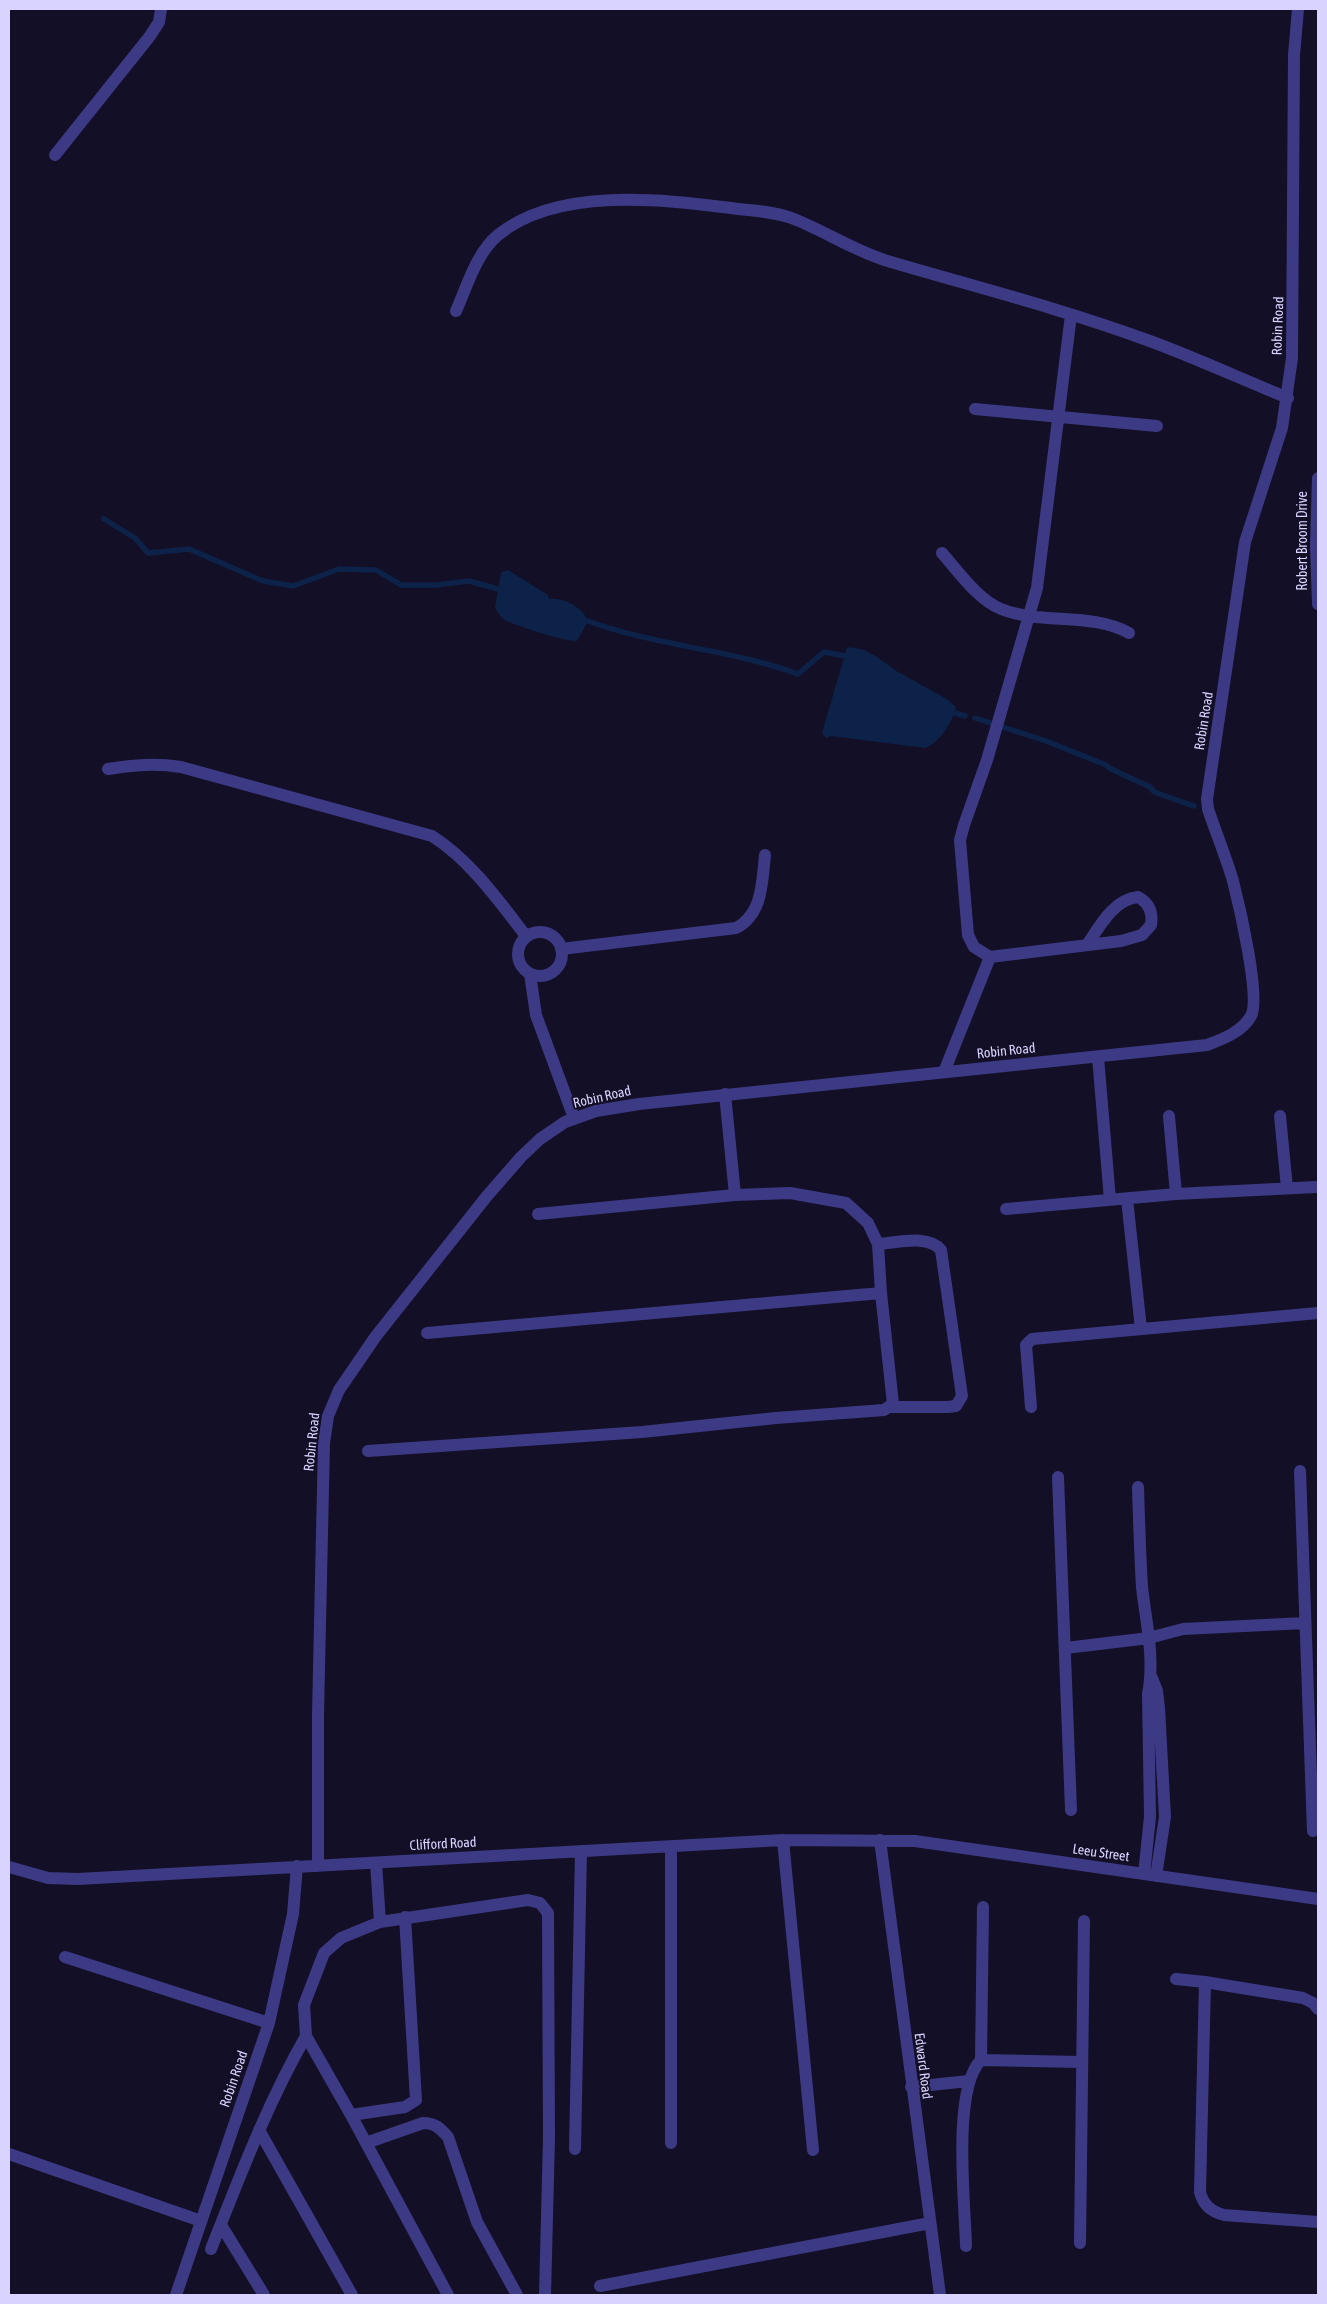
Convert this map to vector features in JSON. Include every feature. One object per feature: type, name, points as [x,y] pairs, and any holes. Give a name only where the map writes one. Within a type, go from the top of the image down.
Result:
[{"type":"street","points":[[55,155],[150,36],[158,22],[162,9]]},
{"type":"street","name":"Robin Road","points":[[318,1866],[318,1704],[324,1443],[328,1416],[339,1390],[376,1336],[487,1196],[540,1139],[554,1128],[574,1118],[596,1111],[639,1104],[1098,1058],[1207,1045],[1235,1032],[1251,1016],[1253,1010],[1252,983],[1244,929],[1233,881],[1210,815],[1207,799],[1245,542],[1282,428],[1288,398],[1294,321],[1294,64],[1298,9]]},
{"type":"street","points":[[456,311],[488,245],[504,231],[540,213],[564,207],[610,200],[677,201],[774,213],[794,219],[860,252],[976,285],[1148,340],[1288,398]]},
{"type":"street","points":[[1071,315],[1037,588],[992,743],[964,825],[960,849],[968,934],[974,947],[990,957],[1122,941],[1142,934],[1151,925],[1152,921],[1146,902],[1138,898],[1124,901],[1104,920],[1087,945]]},
{"type":"street","points":[[975,409],[1157,426]]},
{"type":"street","name":"Robert Broom Drive","points":[[1318,478],[1316,546],[1318,604]]},
{"type":"street","points":[[942,553],[975,591],[1000,609],[1030,616],[1116,626],[1129,633]]},
{"type":"street","points":[[108,769],[160,763],[181,767],[432,836],[447,845],[463,861],[526,936]]},
{"type":"street","points":[[562,949],[736,928],[750,918],[757,905],[760,896],[765,855]]},
{"type":"street","points":[[540,931],[547,933],[559,942],[562,949],[559,965],[554,971],[546,975],[530,974],[525,970],[518,959],[519,947],[526,936],[540,931]]},
{"type":"street","points":[[944,1072],[990,957]]},
{"type":"street","points":[[530,974],[536,1015],[574,1118]]},
{"type":"street","points":[[1098,1058],[1110,1200]]},
{"type":"street","points":[[725,1094],[735,1195]]},
{"type":"street","points":[[1169,1116],[1176,1194]]},
{"type":"street","points":[[1280,1116],[1287,1188]]},
{"type":"street","points":[[1006,1209],[1176,1194],[1316,1187]]},
{"type":"street","points":[[538,1214],[735,1195],[790,1193],[846,1203],[868,1223],[878,1244],[881,1293],[894,1404],[892,1407]]},
{"type":"street","points":[[1127,1199],[1141,1329]]},
{"type":"street","points":[[368,1451],[642,1432],[776,1418],[884,1410],[892,1407],[956,1406],[962,1396],[942,1250],[937,1244],[926,1241],[878,1244]]},
{"type":"street","points":[[427,1333],[881,1293]]},
{"type":"street","points":[[1031,1407],[1026,1344],[1043,1336],[1318,1313]]},
{"type":"street","points":[[1300,1471],[1313,1831]]},
{"type":"street","points":[[1058,1477],[1071,1810]]},
{"type":"street","points":[[1138,1486],[1142,1587],[1149,1638],[1151,1676],[1159,1708],[1165,1817],[1150,1875]]},
{"type":"street","points":[[1066,1648],[1149,1638],[1183,1629],[1304,1623]]},
{"type":"street","points":[[782,1840],[813,2150]]},
{"type":"street","name":"Clifford Road","points":[[9,1867],[48,1878],[78,1879],[782,1840],[880,1840]]},
{"type":"street","name":"Leeu Street","points":[[880,1840],[915,1841],[1318,1900]]},
{"type":"street","name":"Edward Road","points":[[880,1840],[911,2087],[940,2295]]},
{"type":"street","points":[[671,1846],[671,2143]]},
{"type":"street","points":[[575,2149],[581,1851]]},
{"type":"street","points":[[376,1863],[380,1922]]},
{"type":"street","name":"Robin Road","points":[[176,2295],[269,2023],[293,1914],[297,1866]]},
{"type":"street","points":[[448,2295],[306,2036],[304,2004],[324,1953],[341,1938],[380,1922],[528,1900],[540,1904],[548,1914],[550,2138],[545,2295]]},
{"type":"street","points":[[966,2246],[963,2138],[965,2102],[969,2081],[975,2067],[981,2060],[983,1907]]},
{"type":"street","points":[[351,2115],[405,2107],[416,2100],[405,1917]]},
{"type":"street","points":[[1080,2243],[1084,1921]]},
{"type":"street","points":[[65,1957],[269,2023]]},
{"type":"street","points":[[1176,1979],[1303,1998],[1313,2003],[1318,2009]]},
{"type":"street","points":[[1205,1982],[1200,2192],[1203,2201],[1211,2209],[1224,2215],[1318,2222]]},
{"type":"street","points":[[211,2249],[259,2130],[282,2079],[306,2036]]},
{"type":"street","points":[[981,2060],[1081,2062]]},
{"type":"street","points":[[911,2087],[969,2081]]},
{"type":"street","points":[[366,2143],[423,2123],[432,2124],[442,2130],[448,2137],[477,2222],[517,2295]]},
{"type":"street","points":[[259,2130],[352,2295]]},
{"type":"street","points":[[9,2154],[201,2221]]},
{"type":"street","points":[[600,2286],[930,2223]]},
{"type":"street","points":[[221,2225],[264,2295]]},
{"type":"water","points":[[508,570],[548,595],[549,599],[566,601],[582,611],[588,621],[577,641],[539,633],[502,618],[495,608],[501,572]]},
{"type":"water","points":[[847,647],[862,649],[877,657],[898,672],[947,699],[956,707],[949,725],[941,737],[925,748],[831,736],[826,738],[822,733]]},
{"type":"waterway","points":[[104,519],[135,538],[148,553],[189,549],[263,581],[293,586],[339,569],[376,570],[401,585],[436,585],[469,581],[498,589]]},
{"type":"waterway","points":[[588,621],[640,636],[746,659],[798,674],[824,652],[845,656]]},
{"type":"waterway","points":[[955,713],[965,716]]},
{"type":"waterway","points":[[975,718],[1046,741],[1106,765],[1150,787],[1154,792],[1194,806]]}]
